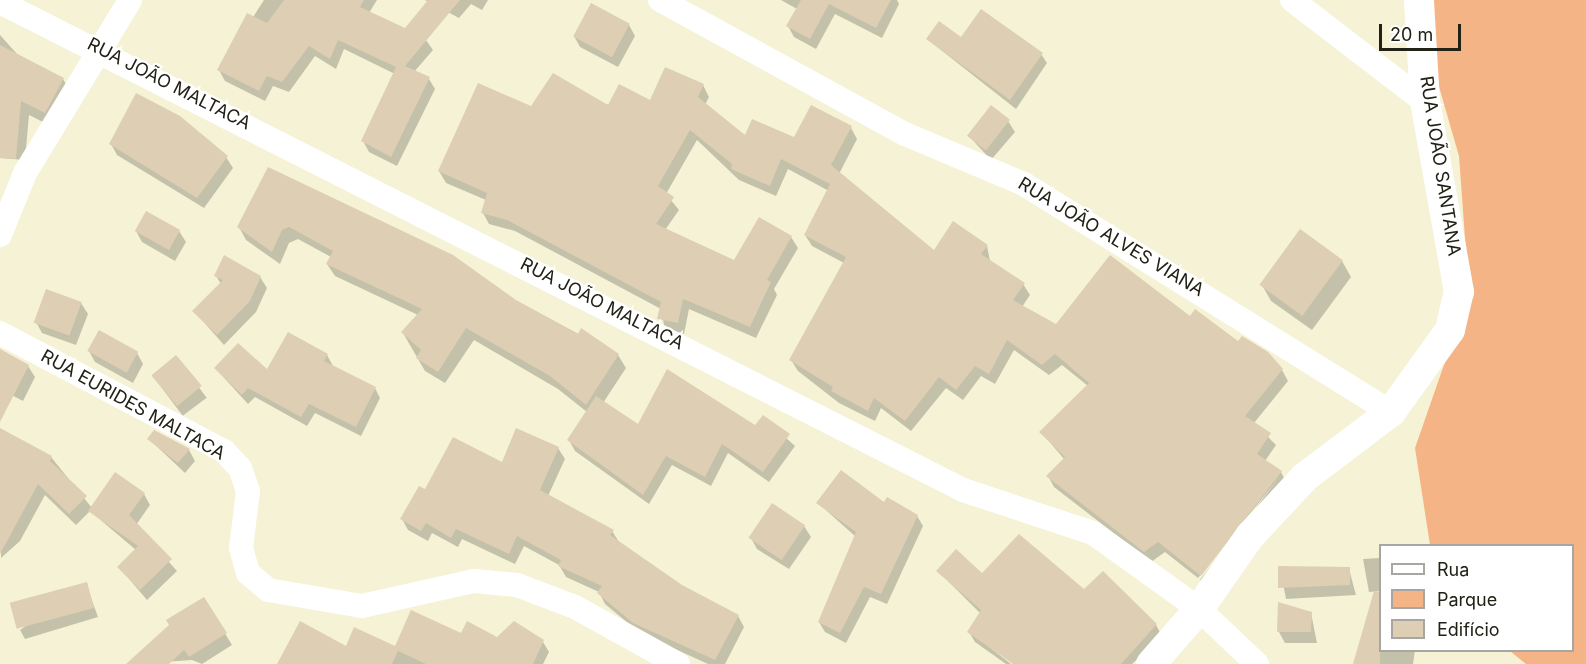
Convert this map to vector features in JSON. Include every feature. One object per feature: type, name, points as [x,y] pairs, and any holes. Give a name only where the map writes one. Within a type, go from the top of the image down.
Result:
[{"type":"street","points":[[0,235],[25,173],[130,0]]},
{"type":"street","name":"RUA JOÃO ALVES VIANA","points":[[660,0],[905,134],[1024,184],[1391,412]]},
{"type":"street","points":[[1292,0],[1425,102]]},
{"type":"street","name":"RUA JOÃO SANTANA","points":[[1391,412],[1450,330],[1459,292],[1425,102],[1419,0]]},
{"type":"street","name":"RUA JOÃO MALTACA","points":[[0,2],[99,48],[963,490],[1093,533],[1199,609],[1257,664]]},
{"type":"street","name":"RUA EURIDES MALTACA","points":[[0,333],[224,451],[240,468],[248,491],[241,548],[248,573],[268,590],[362,606],[474,581],[517,585],[575,608],[678,664]]},
{"type":"street","points":[[1151,664],[1199,609],[1250,536],[1305,477],[1391,412]]},
{"type":"green space","points":[[1414,0],[1586,0],[1586,664],[1526,664],[1511,652],[1574,652],[1574,544],[1430,544],[1415,448],[1469,293],[1459,156]]},
{"type":"building","points":[[284,0],[364,0],[360,7],[405,28],[428,0],[460,0],[405,66],[430,77],[391,157],[361,141],[396,67],[338,40],[330,59],[309,46],[282,82],[267,76],[259,91],[217,70],[247,13],[267,23]]},
{"type":"building","points":[[801,0],[891,0],[876,28],[829,4],[810,39],[786,26]]},
{"type":"building","points":[[591,3],[630,24],[612,57],[573,37]]},
{"type":"building","points":[[981,9],[1043,53],[1010,100],[926,39],[939,21],[961,37]]},
{"type":"building","points":[[0,45],[64,78],[45,113],[21,101],[16,159],[0,158]]},
{"type":"building","points":[[665,67],[704,84],[698,97],[745,135],[752,119],[794,137],[811,105],[852,126],[831,165],[934,250],[953,221],[988,245],[981,254],[1025,283],[1013,300],[1056,324],[1110,255],[1190,316],[1195,309],[1238,341],[1242,336],[1268,352],[1283,369],[1245,416],[1271,433],[1257,454],[1282,471],[1201,576],[1158,542],[1144,552],[1046,476],[1065,457],[1039,432],[1089,383],[1055,354],[1042,365],[1007,340],[989,374],[975,366],[956,390],[939,377],[905,421],[874,398],[868,411],[831,391],[833,387],[789,360],[846,257],[804,235],[830,184],[781,159],[770,186],[731,169],[732,164],[690,130],[658,186],[674,197],[656,224],[734,260],[759,217],[792,236],[767,280],[771,282],[750,327],[683,299],[678,323],[657,319],[661,302],[507,220],[481,213],[487,193],[438,171],[478,83],[531,106],[553,73],[608,105],[619,84],[650,100]]},
{"type":"building","points":[[136,93],[180,116],[228,156],[197,198],[109,144]]},
{"type":"building","points":[[991,105],[1010,120],[986,151],[967,136]]},
{"type":"building","points":[[268,167],[453,255],[516,300],[578,334],[581,328],[619,354],[586,405],[550,376],[466,328],[438,372],[416,358],[421,350],[401,332],[422,309],[326,264],[333,251],[289,227],[282,230],[272,252],[237,227]]},
{"type":"building","points":[[146,211],[180,230],[169,250],[135,231]]},
{"type":"building","points":[[1300,229],[1343,260],[1302,316],[1259,285]]},
{"type":"building","points":[[224,255],[261,276],[250,301],[217,335],[192,311],[223,280],[214,276]]},
{"type":"building","points":[[46,289],[82,302],[69,336],[34,323]]},
{"type":"building","points":[[99,330],[138,352],[127,373],[87,351]]},
{"type":"building","points":[[288,332],[328,354],[324,361],[376,387],[356,427],[309,404],[301,417],[248,388],[242,395],[214,368],[238,343],[267,369]]},
{"type":"building","points":[[0,349],[29,365],[0,422]]},
{"type":"building","points":[[176,355],[202,386],[177,406],[151,376]]},
{"type":"building","points":[[667,369],[755,425],[763,415],[790,434],[763,472],[722,444],[705,477],[666,456],[643,495],[567,440],[596,396],[638,424]]},
{"type":"building","points":[[0,428],[52,456],[50,461],[87,496],[69,514],[38,484],[0,554]]},
{"type":"building","points":[[516,428],[559,447],[540,490],[614,530],[610,535],[682,585],[739,615],[715,660],[633,623],[597,593],[602,586],[558,566],[561,560],[517,536],[509,554],[456,529],[451,538],[426,523],[421,531],[400,519],[419,486],[425,489],[453,437],[502,462]]},
{"type":"building","points":[[154,430],[190,449],[178,463],[147,439]]},
{"type":"building","points":[[841,470],[884,502],[887,497],[918,515],[881,594],[864,587],[840,633],[818,622],[856,532],[816,503]]},
{"type":"building","points":[[115,472],[145,493],[129,515],[172,559],[140,590],[117,567],[138,546],[88,511]]},
{"type":"building","points":[[772,503],[805,525],[782,560],[749,538]]},
{"type":"building","points":[[1019,534],[1084,589],[1103,571],[1157,624],[1121,664],[1013,664],[967,632],[981,610],[936,571],[956,549],[982,573]]},
{"type":"building","points":[[1278,566],[1350,567],[1350,585],[1278,588]]},
{"type":"building","points":[[87,582],[94,608],[17,629],[10,603]]},
{"type":"building","points":[[1374,591],[1379,592],[1380,664],[1353,664]]},
{"type":"building","points":[[204,597],[227,633],[189,657],[184,650],[169,664],[126,664],[169,625],[166,620]]},
{"type":"building","points":[[1278,602],[1312,612],[1311,632],[1277,632]]},
{"type":"building","points":[[411,610],[461,633],[467,621],[497,637],[514,621],[544,640],[533,664],[426,664],[398,651],[392,664],[277,664],[300,621],[346,646],[354,627],[395,646]]}]
